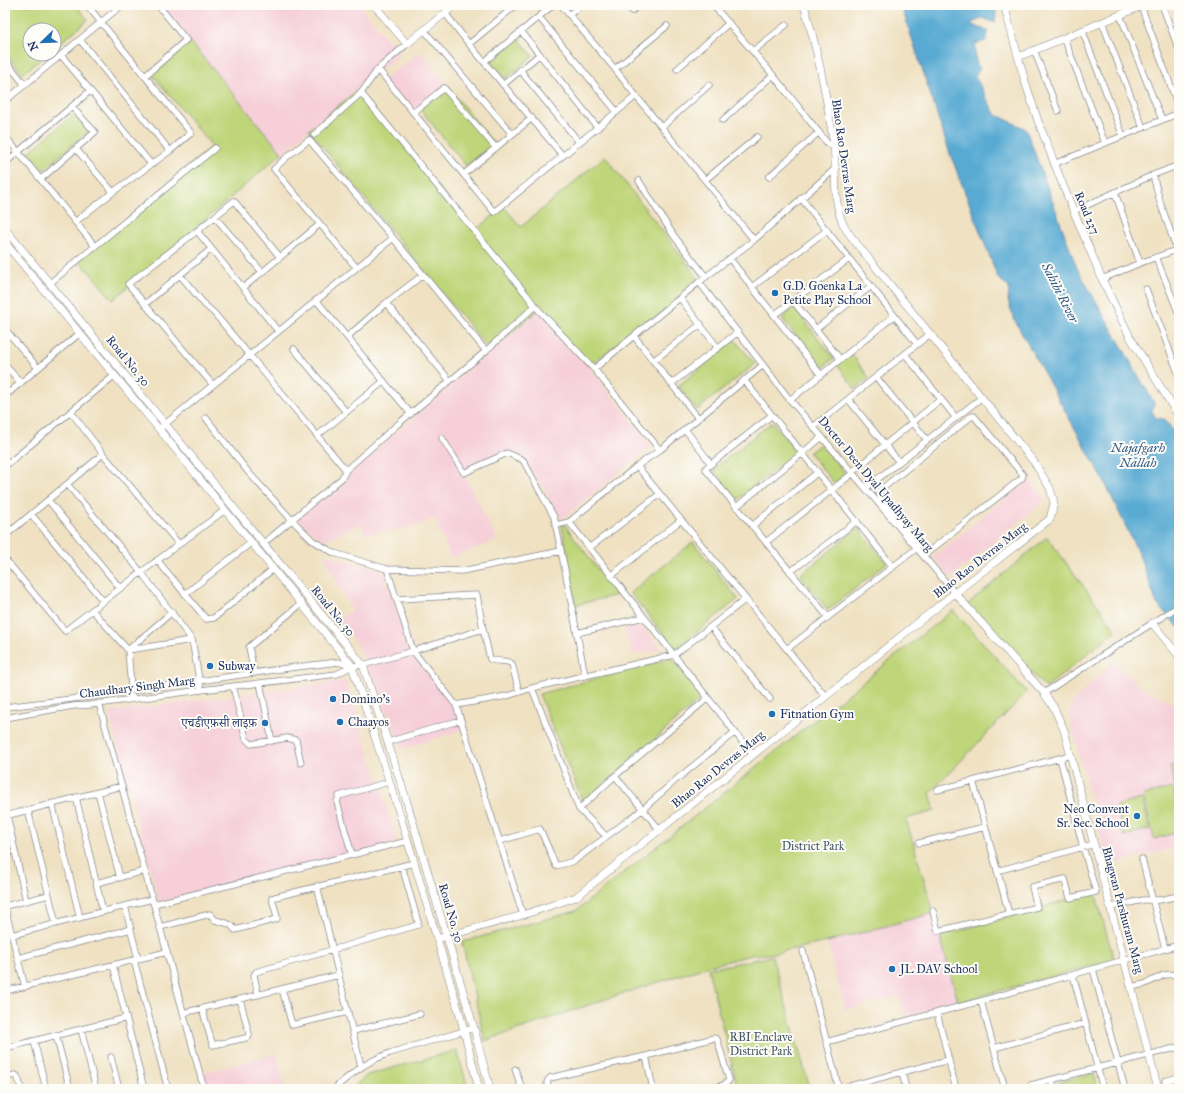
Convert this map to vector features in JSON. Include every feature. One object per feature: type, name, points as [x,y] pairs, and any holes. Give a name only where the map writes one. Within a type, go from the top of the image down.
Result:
[{"type":"street","points":[[75,222],[113,192],[170,151],[191,133],[87,5]]},
{"type":"street","points":[[62,54],[122,5]]},
{"type":"street","points":[[145,76],[186,40],[158,5]]},
{"type":"street","points":[[374,5],[407,44]]},
{"type":"street","points":[[314,136],[361,92],[378,69],[455,5]]},
{"type":"street","points":[[469,44],[516,5]]},
{"type":"street","points":[[484,62],[553,5]]},
{"type":"street","points":[[561,5],[754,240]]},
{"type":"street","points":[[569,15],[581,5]]},
{"type":"street","points":[[632,11],[639,5]]},
{"type":"street","points":[[713,5],[773,75],[828,144],[834,146]]},
{"type":"street","name":"Bhao Rao Devras Marg","points":[[437,940],[523,915],[576,897],[955,593],[1050,519],[1054,502],[1050,488],[1034,462],[857,244],[843,224],[837,204],[834,146],[814,37],[804,5]]},
{"type":"street","name":"Road 237","points":[[1004,5],[1038,121],[1054,164],[1102,279],[1130,337],[1176,406],[1179,417]]},
{"type":"street","points":[[1162,5],[1179,50]]},
{"type":"street","points":[[1018,57],[1142,6],[1179,108]]},
{"type":"street","points":[[445,13],[469,44],[563,156]]},
{"type":"street","points":[[1120,15],[1162,120]]},
{"type":"street","points":[[539,17],[617,112]]},
{"type":"street","points":[[1102,22],[1143,128]]},
{"type":"street","points":[[677,69],[728,23]]},
{"type":"street","points":[[753,51],[786,25]]},
{"type":"street","points":[[615,70],[667,26]]},
{"type":"street","points":[[424,30],[512,134]]},
{"type":"street","points":[[1082,30],[1123,136]]},
{"type":"street","points":[[521,31],[598,128]]},
{"type":"street","points":[[1064,38],[1105,144]]},
{"type":"street","points":[[80,40],[170,151]]},
{"type":"street","points":[[1034,50],[1058,111]]},
{"type":"street","points":[[503,84],[540,54]]},
{"type":"street","points":[[62,56],[151,164]]},
{"type":"street","points":[[5,60],[25,85]]},
{"type":"street","points":[[6,99],[53,62]]},
{"type":"street","points":[[378,69],[494,212],[636,96]]},
{"type":"street","points":[[520,70],[580,142]]},
{"type":"street","points":[[723,120],[773,75]]},
{"type":"street","points":[[662,127],[709,85]]},
{"type":"street","points":[[414,112],[444,88],[496,148]]},
{"type":"street","points":[[5,164],[90,91]]},
{"type":"street","points":[[361,92],[535,306],[594,369],[660,450]]},
{"type":"street","points":[[41,179],[95,132],[72,107]]},
{"type":"street","points":[[1054,164],[1179,113]]},
{"type":"street","points":[[464,174],[532,118]]},
{"type":"street","points":[[769,177],[819,132]]},
{"type":"street","points":[[5,136],[95,246]]},
{"type":"street","points":[[705,180],[757,137]]},
{"type":"street","points":[[264,543],[342,478],[346,470],[486,351],[310,140],[288,156],[274,169],[356,268]]},
{"type":"street","points":[[50,283],[215,148]]},
{"type":"street","points":[[76,149],[113,192]]},
{"type":"street","points":[[1074,211],[1153,175],[1179,165]]},
{"type":"street","points":[[594,369],[699,282],[754,240],[836,168]]},
{"type":"street","points":[[1102,279],[1156,257],[1178,251],[1160,202],[1153,175]]},
{"type":"street","points":[[638,181],[674,236],[706,277]]},
{"type":"street","points":[[1115,193],[1140,263]]},
{"type":"street","points":[[801,198],[917,344]]},
{"type":"street","points":[[213,385],[128,284],[234,201],[280,257]]},
{"type":"street","points":[[215,217],[262,272]]},
{"type":"street","points":[[243,288],[320,224]]},
{"type":"street","name":"Road No. 30","points":[[5,229],[364,665],[406,799],[474,1028],[490,1089]]},
{"type":"street","points":[[752,287],[827,230]]},
{"type":"street","points":[[197,231],[278,332]]},
{"type":"street","points":[[159,429],[392,238]]},
{"type":"street","name":"Road No. 30","points":[[6,245],[115,375],[352,666],[408,841],[464,1030],[479,1089]]},
{"type":"street","points":[[145,304],[211,249]]},
{"type":"street","points":[[1156,257],[1179,314]]},
{"type":"street","points":[[774,315],[849,258]]},
{"type":"street","points":[[730,259],[821,375]]},
{"type":"street","points":[[180,275],[250,355],[346,470]]},
{"type":"street","points":[[347,337],[386,303],[423,275]]},
{"type":"street","name":"Doctor Deen Dyal Upadhyay Marg","points":[[699,282],[790,400],[917,548],[925,554],[955,593],[1044,693]]},
{"type":"street","points":[[816,329],[871,286]]},
{"type":"street","points":[[1146,289],[1179,375]]},
{"type":"street","points":[[680,298],[718,348]]},
{"type":"street","points":[[316,300],[411,414]]},
{"type":"street","points":[[793,301],[840,359]]},
{"type":"street","points":[[386,303],[450,381]]},
{"type":"street","points":[[489,348],[535,306]]},
{"type":"street","points":[[790,400],[894,316]]},
{"type":"street","points":[[653,361],[700,324]]},
{"type":"street","points":[[5,328],[38,368]]},
{"type":"street","points":[[671,384],[738,332]]},
{"type":"street","points":[[5,396],[80,333]]},
{"type":"street","points":[[813,427],[930,334]]},
{"type":"street","points":[[634,336],[698,418]]},
{"type":"street","points":[[294,348],[346,412]]},
{"type":"street","points":[[905,354],[956,418]]},
{"type":"street","points":[[5,365],[21,383]]},
{"type":"street","points":[[556,525],[569,522],[637,466],[660,450],[763,365]]},
{"type":"street","points":[[5,466],[115,375]]},
{"type":"street","points":[[876,377],[927,440]]},
{"type":"street","points":[[744,380],[893,567]]},
{"type":"street","points":[[317,436],[384,381]]},
{"type":"street","points":[[866,488],[981,398]]},
{"type":"street","points":[[848,399],[899,462]]},
{"type":"street","points":[[766,542],[832,490],[885,444],[941,399]]},
{"type":"street","points":[[70,412],[103,454],[179,544]]},
{"type":"street","points":[[772,415],[706,468],[707,472],[828,617]]},
{"type":"street","points":[[974,416],[1023,475],[1022,478],[925,554],[881,498],[878,492],[968,419],[974,416]]},
{"type":"street","points":[[206,418],[249,473],[291,519],[312,540],[334,553],[387,569],[462,571],[561,551]]},
{"type":"street","points":[[685,429],[711,464]]},
{"type":"street","points":[[736,507],[822,437]]},
{"type":"street","points":[[442,438],[464,473],[507,453],[523,460],[554,517],[585,676]]},
{"type":"street","points":[[5,536],[103,454]]},
{"type":"street","points":[[637,466],[826,697]]},
{"type":"street","points":[[752,526],[818,472]]},
{"type":"street","points":[[67,484],[141,572],[192,640],[201,690]]},
{"type":"street","points":[[589,548],[660,494]]},
{"type":"street","points":[[48,500],[120,588]]},
{"type":"street","points":[[5,559],[65,631],[141,572],[225,510]]},
{"type":"street","points":[[31,514],[103,601]]},
{"type":"street","points":[[611,576],[681,520]]},
{"type":"street","points":[[790,572],[857,521]]},
{"type":"street","points":[[5,522],[12,530]]},
{"type":"street","points":[[569,522],[753,755]]},
{"type":"street","points":[[185,594],[252,542]]},
{"type":"street","points":[[786,649],[917,548]]},
{"type":"street","points":[[157,560],[206,619],[214,618],[273,569]]},
{"type":"street","points":[[387,569],[413,651],[456,705],[523,915]]},
{"type":"street","points":[[396,599],[477,594],[490,659],[493,661],[509,662],[512,664],[519,692]]},
{"type":"street","points":[[456,705],[507,696],[532,688],[674,655],[746,599]]},
{"type":"street","points":[[254,673],[250,647],[301,604]]},
{"type":"street","points":[[1044,693],[1179,606]]},
{"type":"street","points":[[92,610],[128,650],[132,699]]},
{"type":"street","points":[[128,650],[172,612]]},
{"type":"street","points":[[577,633],[644,617]]},
{"type":"street","points":[[1152,623],[1179,656]]},
{"type":"street","points":[[711,627],[770,699]]},
{"type":"street","points":[[352,666],[364,665],[413,651],[483,628]]},
{"type":"street","points":[[128,650],[192,640]]},
{"type":"street","name":"Chaudhary Singh Marg","points":[[5,707],[338,662],[352,666]]},
{"type":"street","name":"Chaudhary Singh Marg","points":[[5,718],[73,706],[337,674],[352,666]]},
{"type":"street","points":[[260,683],[272,741]]},
{"type":"street","points":[[233,686],[246,739],[252,744],[287,738],[296,740],[300,762]]},
{"type":"street","points":[[532,688],[579,809],[606,836]]},
{"type":"street","name":"Bhagwan Parshuram Marg","points":[[1044,693],[1054,708],[1064,730],[1158,1089]]},
{"type":"street","points":[[579,809],[708,698]]},
{"type":"street","points":[[99,703],[204,1089]]},
{"type":"street","points":[[388,742],[461,720]]},
{"type":"street","points":[[500,841],[540,829],[556,866],[574,861],[643,809],[735,732]]},
{"type":"street","points":[[937,790],[1071,755]]},
{"type":"street","points":[[1060,758],[1096,892]]},
{"type":"street","points":[[616,776],[660,830]]},
{"type":"street","points":[[973,781],[1009,914]]},
{"type":"street","points":[[352,855],[336,802],[339,796],[389,782]]},
{"type":"street","points":[[26,901],[6,816],[122,786]]},
{"type":"street","points":[[98,792],[120,878]]},
{"type":"street","points":[[76,797],[103,912]]},
{"type":"street","points":[[52,803],[80,918]]},
{"type":"street","points":[[28,810],[56,924]]},
{"type":"street","points":[[920,843],[985,827]]},
{"type":"street","points":[[12,935],[125,906],[153,902],[408,841]]},
{"type":"street","points":[[997,871],[1094,844]]},
{"type":"street","points":[[1142,859],[1164,945]]},
{"type":"street","points":[[160,927],[210,914],[215,920],[226,923],[235,930],[275,920],[277,918],[273,897],[414,863]]},
{"type":"street","points":[[258,995],[255,973],[418,925],[402,866]]},
{"type":"street","points":[[96,883],[145,871]]},
{"type":"street","points":[[933,911],[938,931],[1037,907],[1032,887],[1066,879],[1070,898],[1106,890]]},
{"type":"street","points":[[318,886],[361,1066]]},
{"type":"street","points":[[25,986],[5,907],[49,895]]},
{"type":"street","points":[[1111,907],[1143,900],[1159,900],[1174,897]]},
{"type":"street","points":[[125,906],[131,929],[136,960],[168,1089]]},
{"type":"street","points":[[18,958],[131,929]]},
{"type":"street","points":[[826,1042],[981,1001],[1179,945]]},
{"type":"street","points":[[803,951],[839,1089],[949,1060]]},
{"type":"street","points":[[5,991],[167,952]]},
{"type":"street","points":[[113,965],[144,1089]]},
{"type":"street","points":[[1093,969],[1125,1089]]},
{"type":"street","points":[[1073,974],[1103,1089]]},
{"type":"street","points":[[1132,987],[1145,984],[1164,975],[1179,974]]},
{"type":"street","points":[[183,1013],[339,975]]},
{"type":"street","points":[[282,989],[292,1025],[348,1012]]},
{"type":"street","points":[[202,1008],[213,1045],[246,1038],[249,1034],[240,999]]},
{"type":"street","points":[[981,1001],[1005,1089]]},
{"type":"street","points":[[937,1013],[956,1089]]},
{"type":"street","points":[[353,1031],[420,1014]]},
{"type":"street","points":[[5,1048],[126,1018]]},
{"type":"street","points":[[994,1048],[1086,1023]]},
{"type":"street","points":[[334,1089],[361,1066],[376,1058],[474,1028]]},
{"type":"street","points":[[81,1029],[96,1089]]},
{"type":"street","points":[[56,1035],[70,1089]]},
{"type":"street","points":[[549,1089],[547,1083],[550,1078],[646,1056],[714,1038],[717,1039],[728,1080],[724,1085],[709,1089]]},
{"type":"street","points":[[34,1040],[46,1089]]},
{"type":"street","points":[[1028,1089],[1031,1086],[1179,1047]]},
{"type":"street","points":[[646,1056],[653,1089]]},
{"type":"street","points":[[111,1057],[119,1089]]},
{"type":"street","points":[[515,1069],[522,1089]]},
{"type":"street","points":[[902,1072],[906,1089]]},
{"type":"street","points":[[5,1077],[15,1075],[18,1076],[22,1089]]},
{"type":"street","points":[[1166,1089],[1164,1081],[1179,1077]]},
{"type":"street","points":[[1052,1081],[1054,1089]]},
{"type":"shaded area","points":[[359,5],[400,54],[282,153],[161,6]]},
{"type":"shaded area","points":[[420,51],[448,87],[412,116],[382,80]]},
{"type":"shaded area","points":[[540,308],[651,446],[561,520],[541,484],[515,451],[463,473],[497,540],[451,558],[434,518],[413,527],[365,534],[361,524],[323,541],[297,519]]},
{"type":"shaded area","points":[[1029,479],[1045,500],[950,578],[933,557]]},
{"type":"shaded area","points":[[323,554],[382,570],[416,652],[461,711],[462,730],[402,749],[358,645],[337,620],[352,611]]},
{"type":"shaded area","points":[[623,627],[642,627],[661,649],[633,655]]},
{"type":"shaded area","points":[[1113,661],[1142,688],[1179,707],[1179,847],[1108,865],[1072,727],[1070,713],[1073,702]]},
{"type":"shaded area","points":[[346,681],[398,843],[159,903],[109,712]]},
{"type":"shaded area","name":"JL DAV School","points":[[934,913],[958,1002],[905,1017],[899,996],[845,1010],[827,942]]},
{"type":"shaded area","points":[[277,1054],[285,1089],[207,1089],[202,1073]]},
{"type":"green space","points":[[5,5],[76,5],[88,20],[62,41],[62,22],[22,22],[22,62],[37,62],[22,74],[5,52]]},
{"type":"green space","points":[[518,38],[533,56],[505,79],[490,61]]},
{"type":"green space","points":[[189,40],[282,153],[113,300],[79,260],[212,146],[152,74]]},
{"type":"green space","points":[[448,87],[494,144],[466,166],[420,109]]},
{"type":"green space","points":[[357,90],[475,231],[504,207],[521,227],[605,156],[702,283],[588,366],[540,308],[490,351],[309,130]]},
{"type":"green space","points":[[74,114],[89,131],[43,170],[28,153]]},
{"type":"green space","points":[[794,308],[834,358],[822,368],[782,318]]},
{"type":"green space","points":[[735,340],[755,364],[697,410],[678,386]]},
{"type":"green space","points":[[851,353],[869,378],[855,389],[837,364]]},
{"type":"green space","points":[[772,422],[796,452],[737,500],[713,470]]},
{"type":"green space","points":[[820,444],[846,474],[834,483],[809,453]]},
{"type":"green space","points":[[561,520],[617,595],[576,605]]},
{"type":"green space","points":[[858,528],[887,563],[828,610],[800,575]]},
{"type":"green space","points":[[1047,537],[1116,630],[1046,688],[966,606]]},
{"type":"green space","points":[[693,542],[738,599],[676,649],[630,593]]},
{"type":"green space","name":"District Park","points":[[953,610],[1027,692],[930,793],[935,811],[906,819],[934,913],[827,942],[770,954],[751,955],[709,966],[606,999],[485,1041],[462,942],[576,911]]},
{"type":"green space","points":[[672,658],[703,697],[583,802],[539,694]]},
{"type":"green space","points":[[1179,764],[1179,802],[1170,766]]},
{"type":"green space","points":[[1173,788],[1179,812],[1179,832],[1154,839],[1143,795]]},
{"type":"green space","points":[[1142,799],[1150,829],[1124,836],[1116,806]]},
{"type":"green space","points":[[1095,892],[1114,960],[958,1002],[940,936]]},
{"type":"green space","name":"RBI Enclave District Park","points":[[772,956],[810,1089],[738,1089],[708,969]]},
{"type":"green space","points":[[457,1050],[468,1089],[352,1089],[367,1075]]},
{"type":"green space","points":[[1094,1073],[1098,1089],[1057,1089],[1055,1083]]},
{"type":"water","name":"Najafgarh Nallah","points":[[901,5],[994,5],[996,12],[995,23],[983,18],[970,24],[988,31],[986,41],[975,44],[976,62],[980,69],[975,76],[995,114],[1026,129],[1077,268],[1154,403],[1152,411],[1156,418],[1164,419],[1179,438],[1179,628],[1157,604],[1138,552],[1104,481],[1015,321],[1008,301],[1009,287],[998,278],[949,151]]},
{"type":"place","name":"G.D. Goenka La Petite Play School","points":[[775,293]]},
{"type":"place","name":"Subway","points":[[210,666]]},
{"type":"place","name":"Domino's","points":[[333,699]]},
{"type":"place","name":"Fitnation Gym","points":[[772,714]]},
{"type":"place","name":"Chaayos","points":[[340,722]]},
{"type":"place","name":"एचडीएफ़सी लाइफ़","points":[[265,723]]},
{"type":"place","name":"Neo Convent Sr. Sec. School","points":[[1137,816]]},
{"type":"place","name":"JL DAV School","points":[[892,969]]},
{"type":"water label","name":"Sahibi River","points":[[1060,293]]}]
